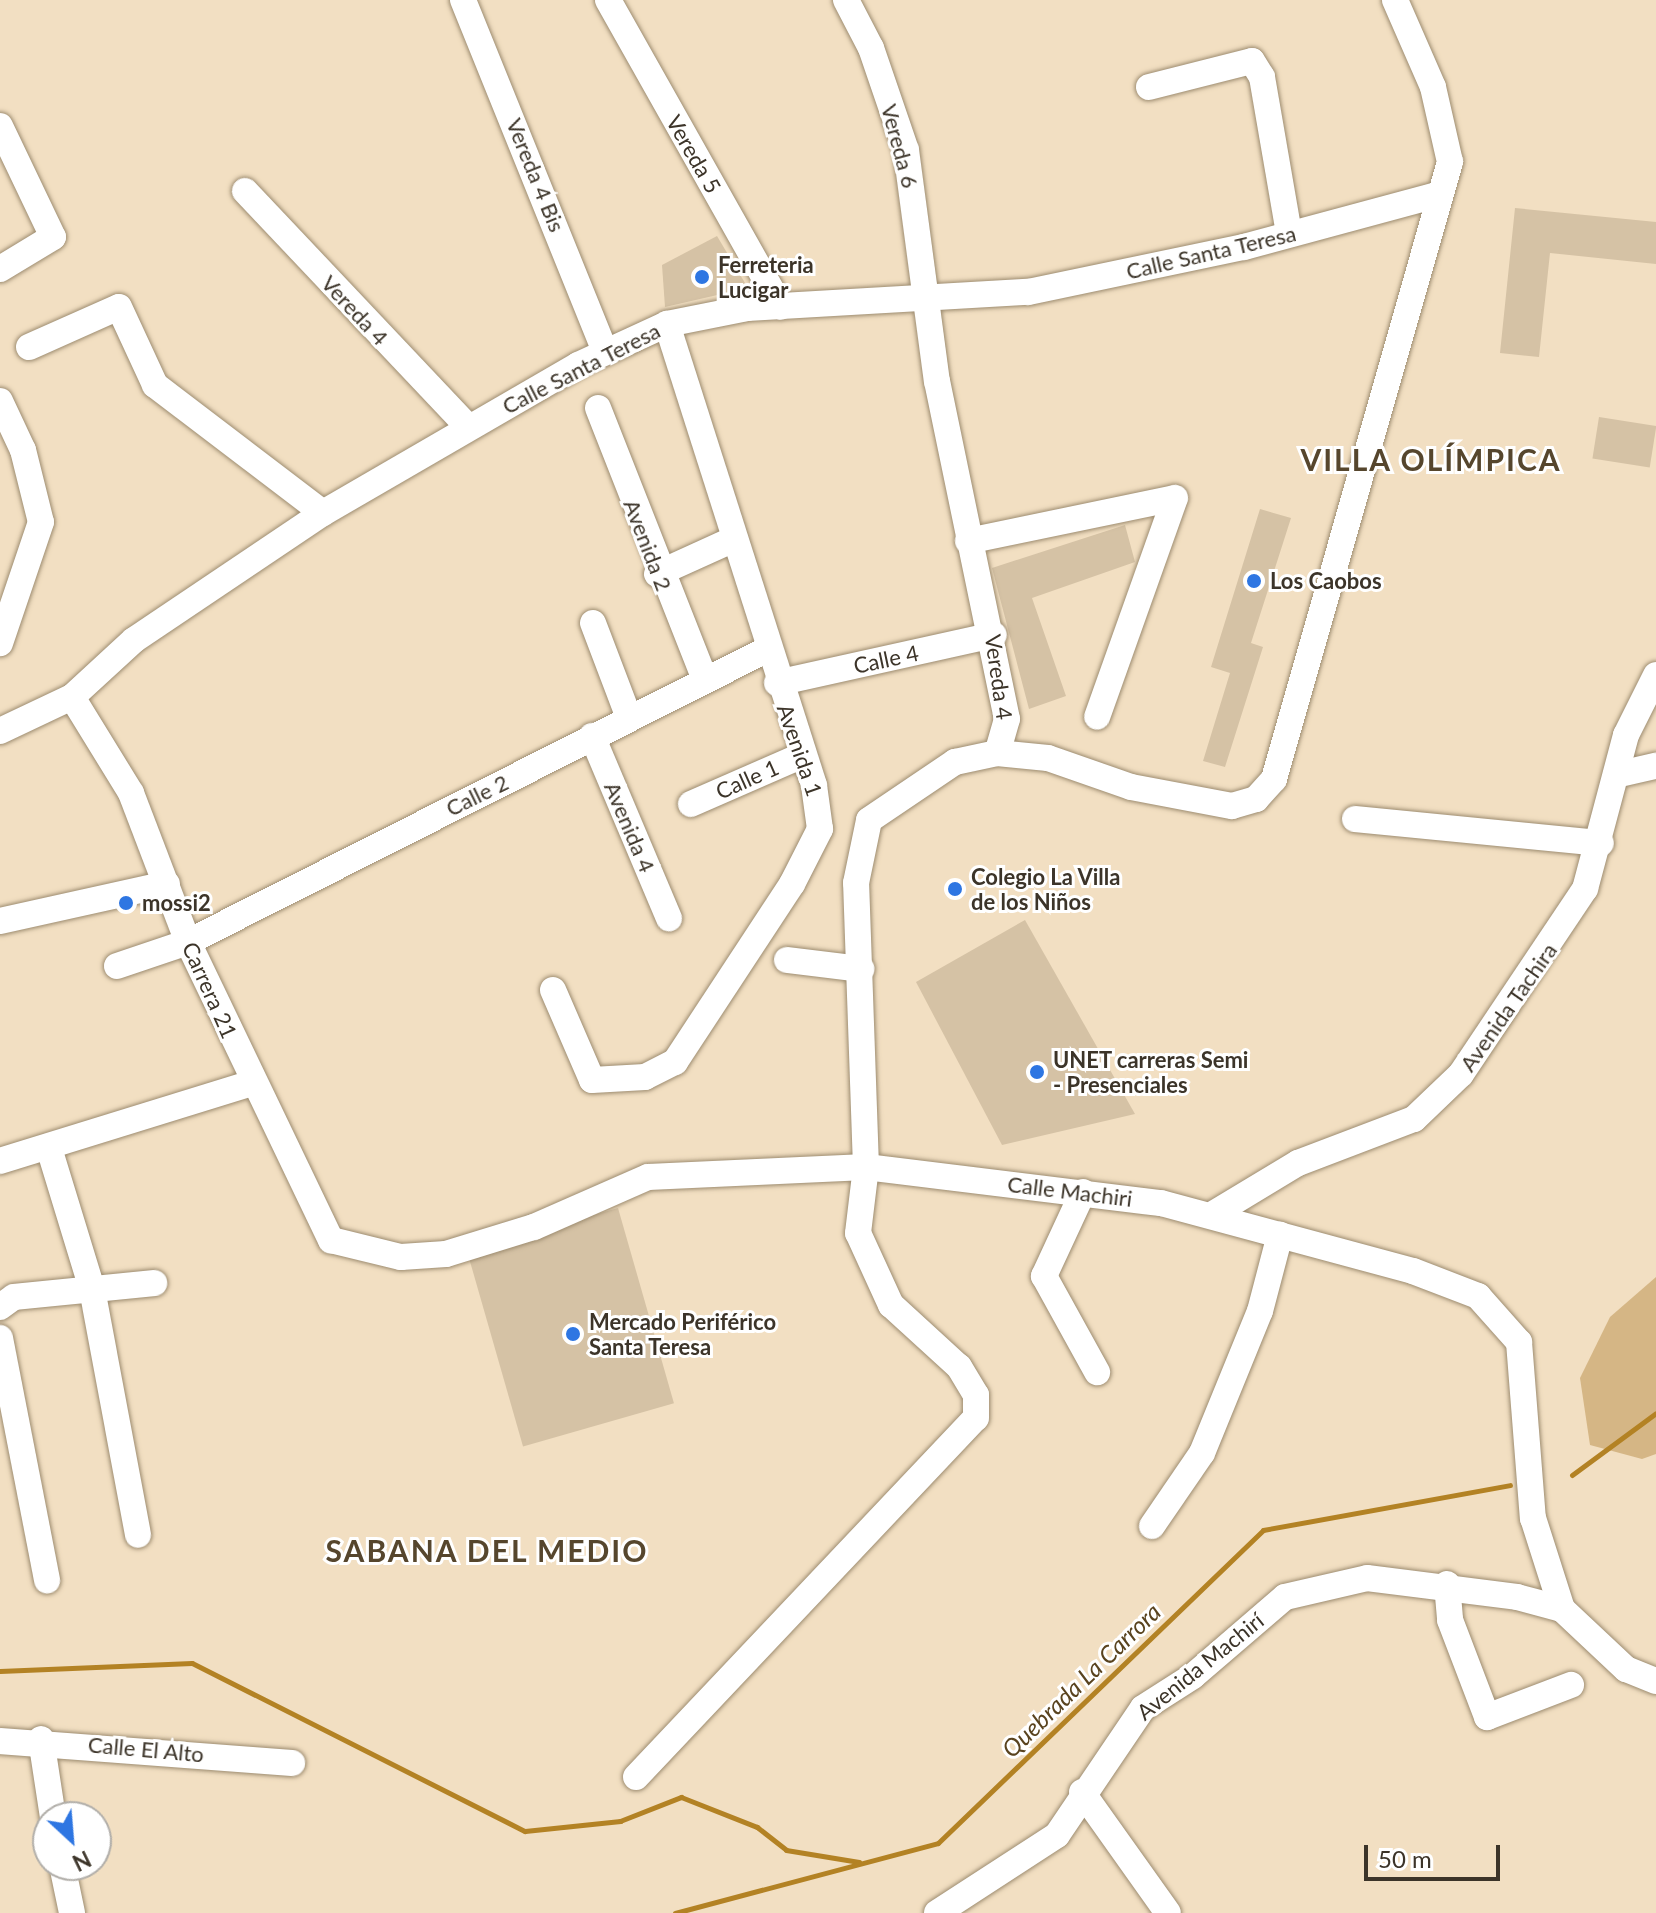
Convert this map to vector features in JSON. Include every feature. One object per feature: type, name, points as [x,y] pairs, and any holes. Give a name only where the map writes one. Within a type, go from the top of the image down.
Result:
[{"type":"street","name":"Vereda 4 Bis","points":[[463,0],[605,351]]},
{"type":"street","name":"Vereda 5","points":[[608,0],[781,307]]},
{"type":"street","name":"Vereda 6","points":[[846,0],[871,48],[906,150],[927,300]]},
{"type":"street","points":[[997,753],[1048,758],[1192,801],[1232,806],[1266,791],[1292,725],[1437,195],[1450,162],[1445,127],[1395,0]]},
{"type":"street","points":[[1149,87],[1252,61],[1262,77],[1289,234]]},
{"type":"street","points":[[0,126],[53,237],[0,269]]},
{"type":"street","name":"Vereda 4","points":[[245,191],[468,427]]},
{"type":"street","name":"Calle Santa Teresa","points":[[0,731],[72,697],[134,640],[323,513],[605,351],[667,324],[781,307],[1028,292],[1289,234],[1437,195]]},
{"type":"street","name":"Vereda 4","points":[[636,1777],[976,1418],[976,1395],[959,1367],[891,1305],[871,1272],[858,1233],[866,1167],[856,883],[869,820],[955,762],[997,753],[1007,719],[994,635],[968,541],[927,300]]},
{"type":"street","points":[[29,347],[119,307],[136,357],[155,385],[323,513]]},
{"type":"street","name":"Avenida 1","points":[[553,990],[592,1080],[645,1077],[675,1062],[811,853],[820,810],[766,650],[667,324]]},
{"type":"street","points":[[0,401],[23,450],[41,522],[0,643]]},
{"type":"street","name":"Avenida 2","points":[[598,408],[657,574],[705,680]]},
{"type":"street","points":[[968,541],[1175,498],[1097,717]]},
{"type":"street","points":[[657,574],[734,539]]},
{"type":"street","points":[[593,623],[628,715]]},
{"type":"street","name":"Calle 4","points":[[777,683],[994,635]]},
{"type":"street","name":"Calle 2","points":[[117,966],[188,942],[505,772],[592,736],[628,715],[766,650]]},
{"type":"street","name":"Avenida Tachira","points":[[1215,1213],[1298,1163],[1392,1131],[1436,1103],[1560,933],[1601,843],[1620,774],[1626,735],[1656,675]]},
{"type":"street","name":"Carrera 21","points":[[72,697],[131,793],[188,942],[252,1083],[331,1240]]},
{"type":"street","name":"Avenida 4","points":[[592,736],[669,918]]},
{"type":"street","name":"Calle 1","points":[[691,804],[803,755]]},
{"type":"street","points":[[1620,774],[1656,766]]},
{"type":"street","points":[[1355,819],[1601,843]]},
{"type":"street","points":[[0,921],[167,884]]},
{"type":"street","points":[[787,960],[861,969]]},
{"type":"street","points":[[0,1161],[252,1083]]},
{"type":"street","points":[[49,1148],[92,1289],[138,1535]]},
{"type":"street","name":"Calle Machiri","points":[[331,1240],[401,1257],[446,1254],[534,1227],[648,1177],[866,1167],[1083,1192],[1215,1213],[1280,1235],[1413,1271],[1498,1311],[1519,1342],[1533,1518],[1562,1609]]},
{"type":"street","points":[[1083,1192],[1044,1276],[1097,1372]]},
{"type":"street","points":[[1152,1526],[1202,1453],[1260,1311],[1280,1235]]},
{"type":"street","points":[[0,1307],[14,1297],[154,1283]]},
{"type":"street","points":[[0,1338],[47,1580]]},
{"type":"street","name":"Avenida Machirí","points":[[937,1913],[1057,1835],[1082,1792],[1143,1708],[1193,1676],[1285,1597],[1367,1578],[1447,1584],[1562,1609]]},
{"type":"street","points":[[1447,1584],[1450,1620],[1487,1717],[1571,1685]]},
{"type":"street","points":[[1562,1609],[1626,1669],[1656,1681]]},
{"type":"street","points":[[41,1739],[51,1801]]},
{"type":"street","name":"Calle El Alto","points":[[0,1741],[41,1739],[292,1763]]},
{"type":"street","points":[[1082,1792],[1168,1913]]},
{"type":"street","points":[[65,1881],[72,1913]]},
{"type":"shaded area","points":[[1656,1277],[1656,1454],[1642,1459],[1590,1445],[1580,1378],[1610,1317]]},
{"type":"building","points":[[1515,208],[1656,222],[1656,264],[1550,253],[1539,357],[1500,353]]},
{"type":"building","name":"Ferreteria Lucigar","points":[[717,236],[748,288],[665,307],[662,265]]},
{"type":"building","points":[[1599,417],[1656,426],[1650,468],[1592,458]]},
{"type":"building","name":"Los Caobos","points":[[1260,509],[1291,518],[1251,643],[1263,647],[1225,767],[1203,761],[1230,673],[1211,667]]},
{"type":"building","points":[[1125,525],[1135,562],[1032,598],[1066,696],[1029,709],[992,568]]},
{"type":"building","name":"UNET carreras Semi - Presenciales","points":[[1025,920],[1135,1114],[1002,1145],[916,982]]},
{"type":"building","name":"Mercado Periférico Santa Teresa","points":[[618,1208],[674,1403],[523,1446],[467,1251]]},
{"type":"waterway","name":"Quebrada La Carrora","points":[[1572,1475],[1656,1413]]},
{"type":"waterway","name":"Quebrada La Carrora","points":[[675,1913],[938,1843],[1263,1530],[1510,1485]]},
{"type":"waterway","points":[[0,1671],[192,1663],[525,1831],[620,1821],[681,1797],[757,1827],[786,1850],[859,1862]]},
{"type":"place","name":"Ferreteria Lucigar","points":[[702,277]]},
{"type":"place","name":"Los Caobos","points":[[1254,581]]},
{"type":"place","name":"Colegio La Villa de los Niños","points":[[955,889]]},
{"type":"place","name":"mossi2","points":[[126,903]]},
{"type":"place","name":"UNET carreras Semi - Presenciales","points":[[1037,1072]]},
{"type":"place","name":"Mercado Periférico Santa Teresa","points":[[573,1334]]},
{"type":"district","name":"VILLA OLÍMPICA","points":[[1431,459]]},
{"type":"district","name":"SABANA DEL MEDIO","points":[[487,1550]]}]
